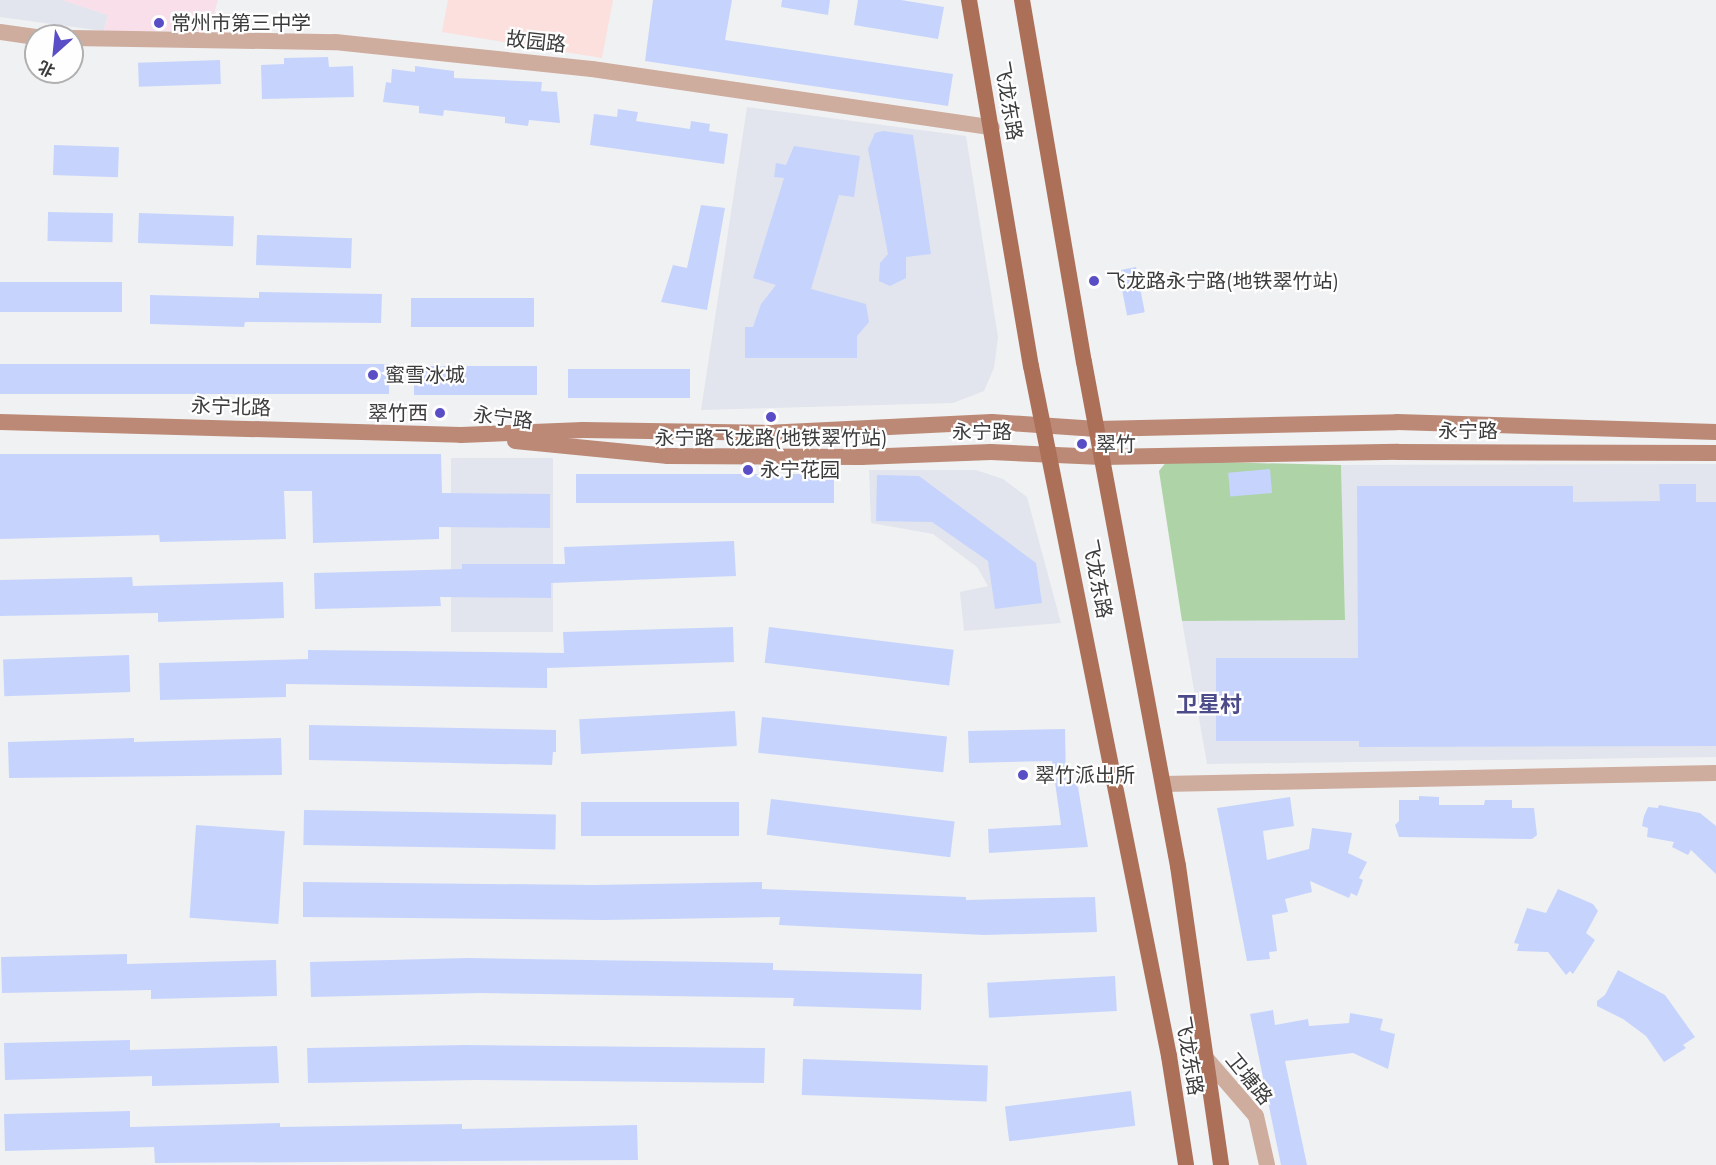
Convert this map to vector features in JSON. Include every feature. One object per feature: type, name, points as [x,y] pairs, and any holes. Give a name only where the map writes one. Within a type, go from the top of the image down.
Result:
[{"type":"main road","name":"飞龙东路","points":[[969,0],[1045,425],[1167,1045],[1186,1165]]},
{"type":"main road","name":"飞龙东路","points":[[1022,0],[1102,457],[1164,784],[1221,1165]]},
{"type":"main road","name":"永宁北路","points":[[0,422],[461,435]]},
{"type":"main road","name":"永宁路","points":[[461,435],[583,430],[766,433],[992,422],[1097,429],[1398,422],[1716,432]]},
{"type":"main road","name":"永宁路","points":[[461,435],[668,456],[1052,454],[1102,457],[1398,452],[1716,453]]},
{"type":"street","points":[[0,32],[24,35]]},
{"type":"street","name":"故园路","points":[[84,38],[335,42],[592,69],[992,128]]},
{"type":"street","points":[[1164,784],[1716,773]]},
{"type":"street","name":"卫塘路","points":[[1204,1056],[1256,1116],[1267,1165]]},
{"type":"shaded area","points":[[0,0],[62,0],[108,15],[104,31],[84,28],[84,24],[52,24],[0,17]]},
{"type":"shaded area","name":"常州市第三中学","points":[[62,0],[218,0],[209,31],[104,31],[108,15]]},
{"type":"shaded area","points":[[448,0],[613,0],[602,58],[442,32]]},
{"type":"shaded area","points":[[747,107],[966,136],[998,337],[994,368],[984,391],[953,403],[701,410]]},
{"type":"shaded area","points":[[451,458],[553,458],[553,632],[451,632]]},
{"type":"shaded area","points":[[1716,464],[1716,757],[1207,764],[1182,621],[1345,620],[1341,465]]},
{"type":"shaded area","points":[[869,470],[976,470],[1003,479],[1027,497],[1061,623],[964,631],[960,592],[988,586],[977,567],[933,534],[871,523]]},
{"type":"green space","points":[[1167,461],[1341,465],[1345,620],[1182,621],[1159,471]]},
{"type":"building","points":[[653,0],[732,0],[725,40],[953,74],[948,106],[645,61]]},
{"type":"building","points":[[782,0],[830,0],[828,15],[781,7]]},
{"type":"building","points":[[858,0],[901,0],[944,7],[938,39],[854,25]]},
{"type":"building","points":[[328,57],[329,67],[353,66],[354,97],[262,99],[261,65],[284,64],[284,58]]},
{"type":"building","points":[[220,60],[221,84],[139,87],[138,63]]},
{"type":"building","points":[[415,66],[454,71],[454,78],[542,82],[541,91],[557,92],[560,123],[529,120],[528,126],[505,123],[505,117],[444,110],[443,116],[419,113],[419,106],[383,102],[386,82],[391,83],[392,69],[415,72]]},
{"type":"building","points":[[618,109],[638,112],[636,121],[690,129],[691,121],[710,124],[709,131],[728,134],[724,164],[590,145],[594,114],[617,117]]},
{"type":"building","points":[[883,131],[913,135],[931,254],[906,257],[906,278],[890,286],[879,281],[880,263],[888,254],[868,149],[875,133]]},
{"type":"building","points":[[54,145],[119,147],[118,177],[53,175]]},
{"type":"building","points":[[794,146],[860,156],[854,197],[839,195],[811,289],[866,304],[869,322],[857,336],[857,358],[745,358],[745,327],[753,327],[761,304],[776,285],[753,278],[784,178],[774,177],[776,163],[786,165]]},
{"type":"building","points":[[701,205],[725,208],[707,310],[661,302],[673,265],[687,268]]},
{"type":"building","points":[[48,212],[113,213],[112,242],[47,241]]},
{"type":"building","points":[[139,213],[234,216],[233,246],[138,243]]},
{"type":"building","points":[[257,235],[352,238],[351,268],[256,265]]},
{"type":"building","points":[[1136,267],[1145,312],[1127,316],[1118,270]]},
{"type":"building","points":[[0,282],[122,282],[122,312],[0,312]]},
{"type":"building","points":[[259,292],[382,294],[381,323],[245,322],[244,327],[150,324],[150,295],[259,298]]},
{"type":"building","points":[[411,298],[534,298],[534,327],[411,327]]},
{"type":"building","points":[[0,364],[389,364],[389,394],[0,394]]},
{"type":"building","points":[[414,366],[537,366],[537,395],[414,395]]},
{"type":"building","points":[[568,369],[690,369],[690,398],[568,398]]},
{"type":"building","points":[[0,454],[441,454],[442,493],[550,494],[550,528],[439,527],[439,539],[313,543],[312,491],[284,491],[286,539],[160,542],[159,535],[0,539]]},
{"type":"building","points":[[1270,469],[1272,493],[1230,497],[1228,473]]},
{"type":"building","points":[[576,474],[834,474],[834,503],[576,503]]},
{"type":"building","points":[[877,475],[919,476],[1036,563],[1042,603],[995,609],[988,561],[932,522],[876,521]]},
{"type":"building","points":[[1659,484],[1696,484],[1696,502],[1716,502],[1716,746],[1359,747],[1359,741],[1216,741],[1216,658],[1358,658],[1357,486],[1573,486],[1573,502],[1660,501]]},
{"type":"building","points":[[734,541],[736,576],[551,583],[551,598],[440,597],[441,606],[315,609],[314,573],[462,569],[462,564],[565,564],[564,547]]},
{"type":"building","points":[[132,577],[133,586],[283,582],[284,618],[158,622],[158,613],[0,616],[0,580]]},
{"type":"building","points":[[733,627],[734,662],[547,668],[547,688],[286,684],[286,697],[160,700],[159,663],[308,659],[308,650],[564,653],[563,632]]},
{"type":"building","points":[[769,627],[954,650],[949,685],[765,663]]},
{"type":"building","points":[[129,655],[130,692],[4,696],[3,659]]},
{"type":"building","points":[[735,711],[737,746],[581,754],[579,719]]},
{"type":"building","points":[[762,717],[947,736],[943,772],[758,753]]},
{"type":"building","points":[[309,725],[556,730],[556,752],[553,752],[552,765],[309,760]]},
{"type":"building","points":[[1065,729],[1066,782],[1077,781],[1088,847],[989,853],[988,829],[1061,825],[1052,761],[969,763],[968,731]]},
{"type":"building","points":[[134,738],[134,742],[281,738],[282,775],[9,778],[8,742]]},
{"type":"building","points":[[1419,796],[1439,797],[1439,805],[1484,805],[1485,800],[1512,800],[1512,808],[1534,808],[1537,835],[1532,839],[1399,837],[1395,825],[1399,821],[1399,800],[1419,800]]},
{"type":"building","points":[[1290,797],[1294,826],[1263,831],[1267,860],[1309,849],[1312,828],[1352,833],[1348,853],[1367,862],[1359,878],[1363,880],[1357,896],[1351,893],[1349,898],[1310,881],[1312,892],[1285,899],[1288,912],[1272,915],[1277,951],[1269,952],[1270,959],[1247,961],[1217,808]]},
{"type":"building","points":[[771,799],[955,822],[950,857],[767,835]]},
{"type":"building","points":[[581,802],[739,802],[739,836],[581,836]]},
{"type":"building","points":[[1659,805],[1700,813],[1716,826],[1716,874],[1691,850],[1688,855],[1672,847],[1674,842],[1647,837],[1648,828],[1642,826],[1644,816],[1648,807],[1658,808]]},
{"type":"building","points":[[304,810],[556,814],[555,849],[303,845]]},
{"type":"building","points":[[196,825],[285,831],[278,924],[190,918]]},
{"type":"building","points":[[303,882],[594,885],[762,882],[762,889],[966,897],[966,900],[1095,897],[1097,932],[984,935],[779,925],[780,917],[605,920],[303,917]]},
{"type":"building","points":[[1558,889],[1593,904],[1598,911],[1586,933],[1595,940],[1573,974],[1570,971],[1566,975],[1548,952],[1517,951],[1519,944],[1514,943],[1527,908],[1546,913]]},
{"type":"building","points":[[127,954],[127,964],[276,960],[277,996],[151,999],[151,990],[2,993],[1,957]]},
{"type":"building","points":[[468,958],[773,963],[773,970],[922,974],[921,1010],[793,1006],[794,998],[482,993],[311,997],[310,962]]},
{"type":"building","points":[[1618,970],[1665,995],[1695,1037],[1683,1045],[1686,1048],[1664,1062],[1646,1036],[1623,1019],[1597,1006],[1597,1001],[1605,995]]},
{"type":"building","points":[[1115,976],[1117,1011],[989,1018],[987,983]]},
{"type":"building","points":[[1273,1010],[1275,1025],[1308,1019],[1309,1026],[1349,1023],[1350,1013],[1383,1019],[1380,1030],[1395,1034],[1388,1069],[1353,1053],[1285,1061],[1307,1165],[1281,1165],[1250,1014]]},
{"type":"building","points":[[130,1040],[130,1050],[277,1046],[279,1083],[152,1086],[152,1076],[5,1080],[4,1043]]},
{"type":"building","points":[[465,1045],[765,1048],[764,1083],[474,1080],[308,1083],[307,1048]]},
{"type":"building","points":[[803,1059],[988,1065],[987,1101],[802,1095]]},
{"type":"building","points":[[1131,1091],[1135,1126],[1009,1141],[1005,1106]]},
{"type":"building","points":[[130,1111],[130,1127],[280,1123],[280,1127],[462,1124],[462,1129],[637,1125],[638,1160],[155,1163],[154,1147],[5,1151],[4,1114]]},
{"type":"place","name":"常州市第三中学","points":[[159,23]]},
{"type":"place","name":"飞龙路永宁路(地铁翠竹站)","points":[[1094,281]]},
{"type":"place","name":"蜜雪冰城","points":[[373,375]]},
{"type":"place","name":"翠竹西","points":[[440,413]]},
{"type":"place","name":"永宁路飞龙路(地铁翠竹站)","points":[[771,417]]},
{"type":"place","name":"翠竹","points":[[1082,444]]},
{"type":"place","name":"永宁花园","points":[[748,470]]},
{"type":"place","name":"翠竹派出所","points":[[1023,775]]},
{"type":"district","name":"卫星村","points":[[1209,705]]}]
